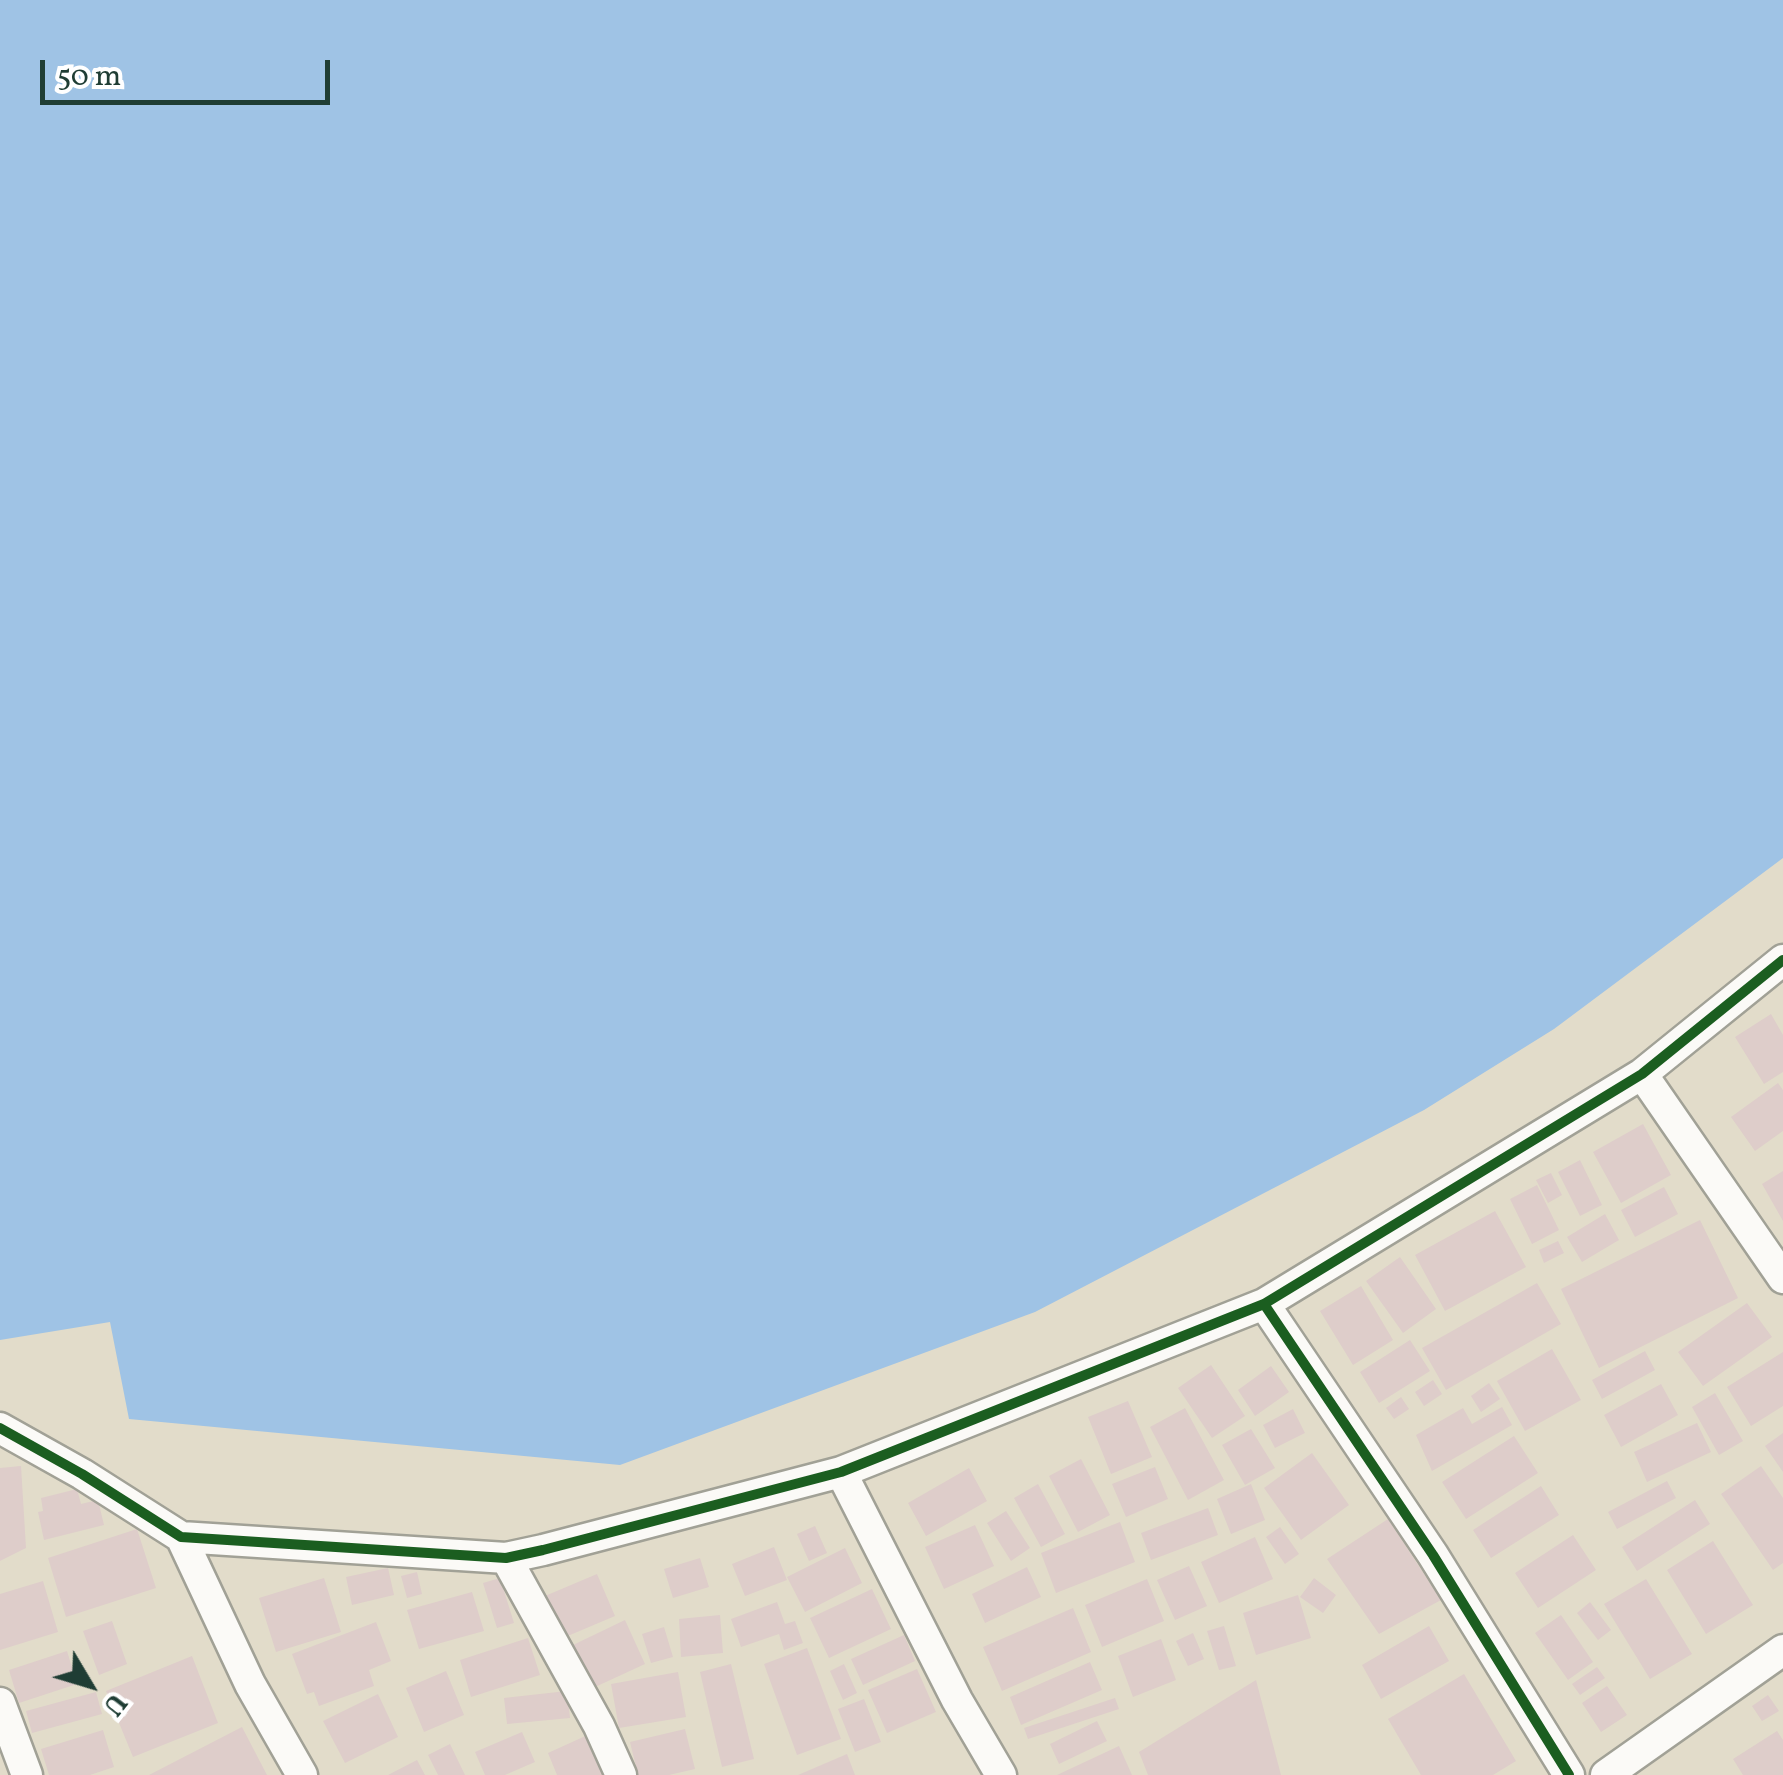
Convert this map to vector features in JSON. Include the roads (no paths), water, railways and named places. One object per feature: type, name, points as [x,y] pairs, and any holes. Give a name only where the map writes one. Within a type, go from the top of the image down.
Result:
[{"type":"street","points":[[0,1428],[181,1537],[506,1558],[841,1472],[1264,1304],[1642,1074],[1783,960]]},
{"type":"street","points":[[1642,1074],[1783,1278]]},
{"type":"street","points":[[1264,1304],[1433,1555],[1569,1775]]},
{"type":"street","points":[[841,1472],[957,1700],[1000,1775]]},
{"type":"street","points":[[181,1537],[250,1684],[302,1775]]},
{"type":"street","points":[[506,1558],[599,1726],[621,1775]]},
{"type":"street","points":[[1606,1775],[1783,1650]]},
{"type":"street","points":[[0,1703],[27,1775]]},
{"type":"water","points":[[0,0],[1783,0],[1783,858],[1554,1029],[1424,1110],[1035,1312],[620,1465],[129,1419],[110,1322],[0,1340]]}]
